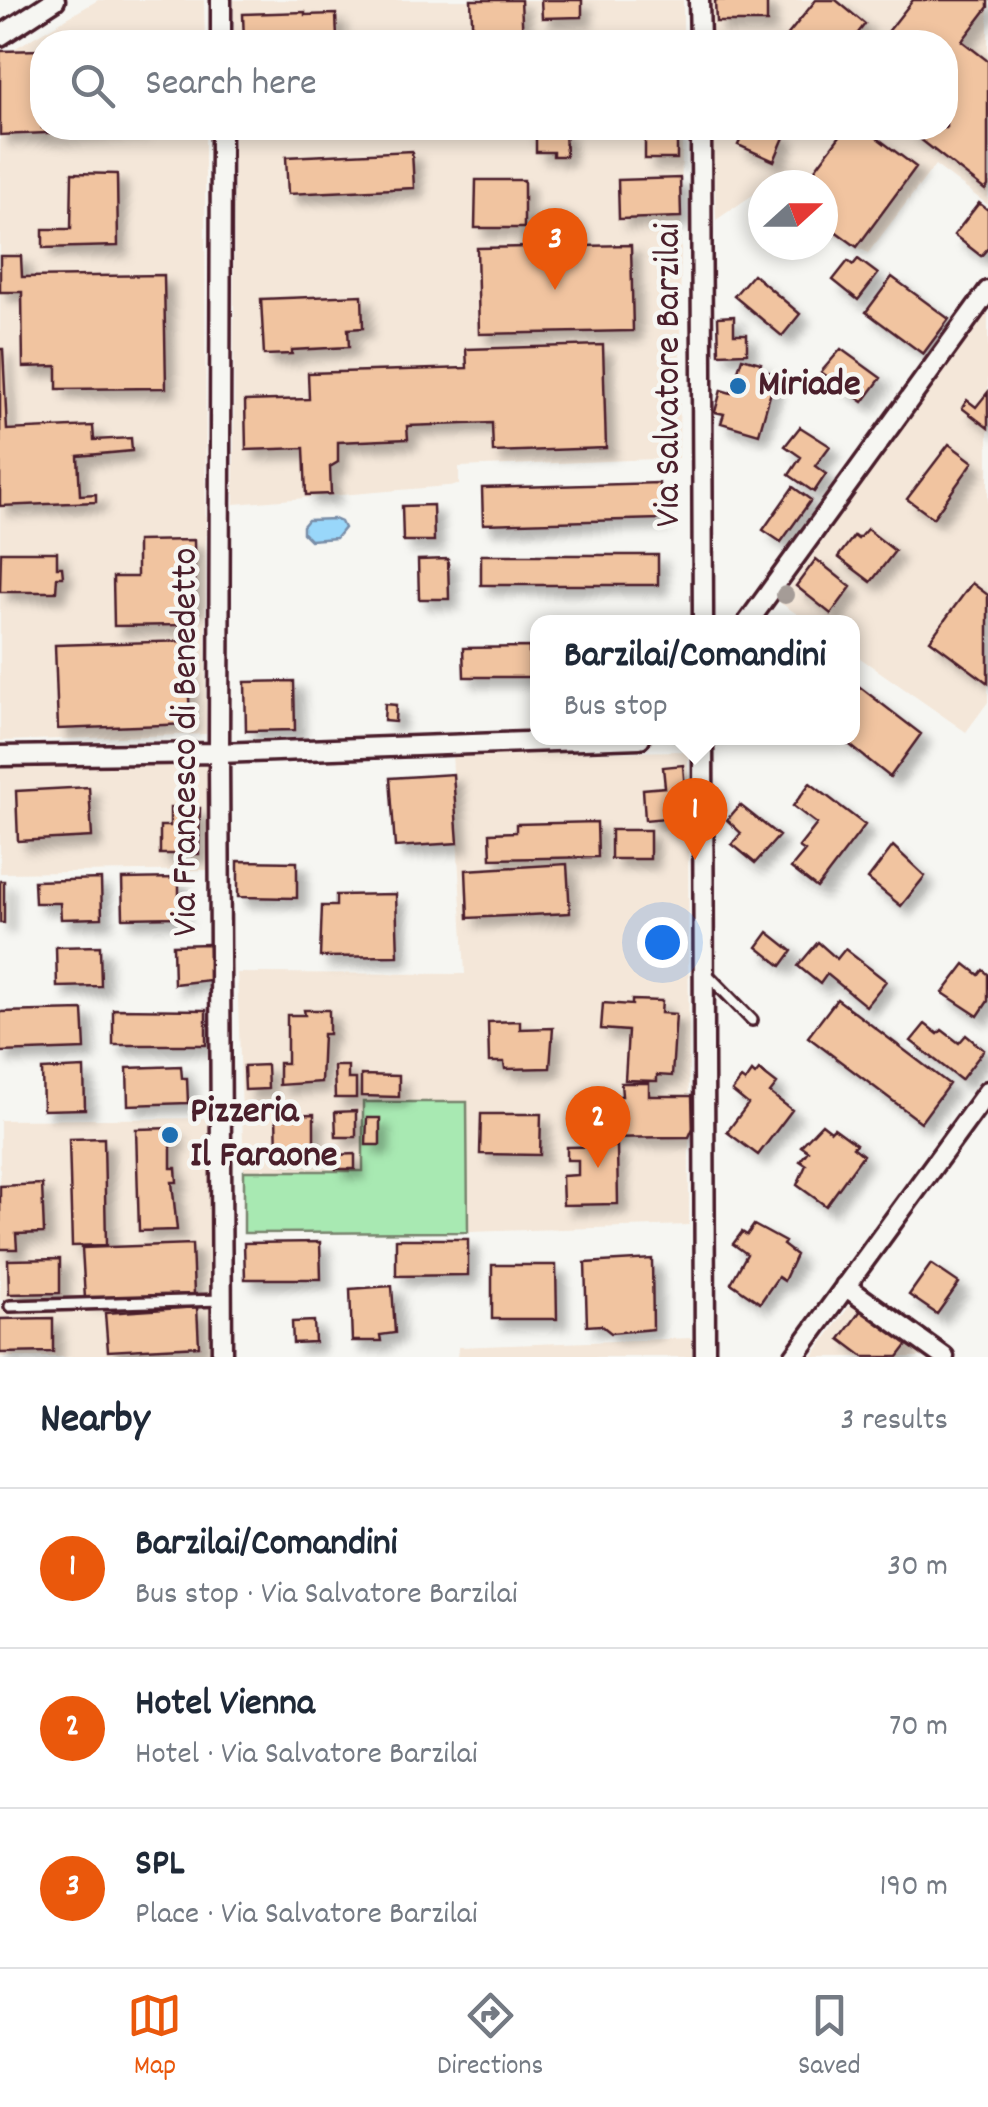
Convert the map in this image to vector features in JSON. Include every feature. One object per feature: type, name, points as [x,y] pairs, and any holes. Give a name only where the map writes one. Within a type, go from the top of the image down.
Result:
[{"type":"street","points":[[0,36],[56,0]]},
{"type":"street","points":[[221,0],[221,30]]},
{"type":"street","points":[[699,0],[700,30]]},
{"type":"street","name":"Via Francesco di Benedetto","points":[[221,140],[222,1357]]},
{"type":"street","name":"Via Salvatore Barzilai","points":[[701,140],[703,615]]},
{"type":"street","points":[[753,615],[988,290]]},
{"type":"street","points":[[0,756],[530,742]]},
{"type":"street","points":[[703,745],[705,1357]]},
{"type":"street","points":[[794,1357],[988,1091]]},
{"type":"street","points":[[846,1286],[944,1357]]},
{"type":"lane","points":[[704,971],[752,1020]]},
{"type":"lane","points":[[10,1306],[222,1300]]},
{"type":"shaded area","points":[[98,0],[204,0],[205,30],[46,30]]},
{"type":"shaded area","points":[[234,0],[683,0],[683,30],[234,30]]},
{"type":"shaded area","points":[[707,0],[988,0],[988,205],[935,165],[868,253],[838,236],[838,170],[748,170],[748,198],[716,220],[713,140],[958,140],[958,30],[708,30]]},
{"type":"shaded area","points":[[30,40],[30,140],[205,140],[206,734],[0,741],[0,57]]},
{"type":"shaded area","points":[[234,140],[682,140],[679,458],[459,467],[459,485],[234,504]]},
{"type":"shaded area","points":[[988,308],[988,702],[966,732],[860,658],[860,615],[798,615],[779,602]]},
{"type":"shaded area","points":[[688,751],[689,1225],[468,1232],[466,1102],[364,1102],[364,1171],[244,1171],[237,973],[465,974],[452,754]]},
{"type":"shaded area","points":[[210,765],[211,870],[0,873],[0,768]]},
{"type":"shaded area","points":[[213,1118],[217,1295],[0,1300],[0,1120]]},
{"type":"shaded area","points":[[865,1285],[956,1357],[812,1357]]},
{"type":"shaded area","points":[[213,1307],[212,1357],[0,1357],[0,1310]]},
{"type":"shaded area","points":[[692,1338],[692,1357],[458,1357],[459,1347]]},
{"type":"green space","points":[[363,1102],[467,1102],[468,1232],[244,1233],[244,1171],[363,1171]]},
{"type":"water","points":[[334,519],[344,528],[336,538],[310,540],[303,533],[308,520]]},
{"type":"building","points":[[471,0],[521,0],[522,30],[472,30]]},
{"type":"building","points":[[541,0],[582,0],[582,17],[542,18]]},
{"type":"building","points":[[715,0],[767,0],[767,22],[716,22]]},
{"type":"building","points":[[816,0],[836,0],[865,24],[860,30],[792,30]]},
{"type":"building","points":[[913,0],[988,0],[988,7],[962,41],[988,61],[985,190],[921,140],[958,140],[958,30],[889,30]]},
{"type":"building","points":[[243,14],[336,14],[337,30],[244,30]]},
{"type":"building","points":[[30,50],[30,134],[0,135],[0,51]]},
{"type":"building","points":[[536,140],[565,140],[566,156],[536,152]]},
{"type":"building","points":[[645,140],[677,140],[677,159],[645,159]]},
{"type":"building","points":[[740,140],[783,140],[774,161],[738,145]]},
{"type":"building","points":[[837,140],[880,140],[916,167],[857,247],[838,233],[838,170],[814,170]]},
{"type":"building","points":[[412,151],[414,188],[288,194],[286,157]]},
{"type":"building","points":[[72,173],[117,174],[118,246],[43,248],[43,229],[71,229]]},
{"type":"building","points":[[680,178],[681,217],[619,219],[618,180]]},
{"type":"building","points":[[476,180],[524,180],[524,228],[475,228]]},
{"type":"building","points":[[979,203],[988,210],[988,248],[981,256],[954,235]]},
{"type":"building","points":[[631,245],[633,331],[479,334],[477,248]]},
{"type":"building","points":[[0,256],[21,256],[22,277],[164,275],[166,388],[57,389],[57,366],[23,367],[22,292],[0,292]]},
{"type":"building","points":[[858,259],[878,274],[858,300],[833,280],[848,261],[853,265]]},
{"type":"building","points":[[753,274],[800,314],[782,336],[734,296]]},
{"type":"building","points":[[892,277],[949,319],[923,354],[866,312]]},
{"type":"building","points":[[362,295],[363,328],[348,329],[349,347],[264,355],[261,299]]},
{"type":"building","points":[[734,316],[734,334],[747,334],[747,353],[719,354],[718,317]]},
{"type":"building","points":[[603,345],[606,448],[493,452],[492,423],[407,426],[408,439],[338,442],[338,462],[330,467],[331,494],[306,495],[304,448],[246,450],[245,401],[309,399],[308,373],[467,368],[466,349]]},
{"type":"building","points":[[0,349],[7,430],[93,426],[94,440],[131,438],[132,451],[78,456],[80,495],[96,494],[96,502],[0,506]]},
{"type":"building","points":[[841,349],[881,378],[863,402],[821,372]]},
{"type":"building","points":[[742,358],[761,363],[759,369],[776,374],[759,434],[721,423],[724,414],[715,412],[721,390],[731,393]]},
{"type":"building","points":[[988,392],[988,428],[962,408],[967,400],[976,407]]},
{"type":"building","points":[[800,427],[830,446],[815,466],[826,474],[814,492],[789,475],[801,457],[785,446]]},
{"type":"building","points":[[949,444],[973,462],[933,518],[907,499]]},
{"type":"building","points":[[659,483],[660,519],[483,524],[482,488]]},
{"type":"building","points":[[793,487],[811,500],[781,542],[763,530]]},
{"type":"building","points":[[433,505],[434,541],[403,541],[402,506]]},
{"type":"building","points":[[867,529],[895,551],[871,582],[838,557],[854,536],[858,539]]},
{"type":"building","points":[[194,540],[195,608],[181,608],[181,625],[114,626],[113,577],[137,577],[137,541]]},
{"type":"building","points":[[1,552],[57,552],[57,567],[62,567],[63,577],[57,577],[56,592],[0,592]]},
{"type":"building","points":[[481,555],[658,555],[658,585],[481,585]]},
{"type":"building","points":[[448,559],[449,599],[419,599],[418,560]]},
{"type":"building","points":[[816,559],[851,587],[831,614],[796,586]]},
{"type":"building","points":[[972,583],[988,595],[988,683],[930,640]]},
{"type":"building","points":[[187,641],[190,724],[58,729],[55,645]]},
{"type":"building","points":[[529,647],[529,677],[464,677],[463,648]]},
{"type":"building","points":[[294,681],[295,730],[246,731],[245,682]]},
{"type":"building","points":[[860,687],[921,734],[890,777],[850,745],[860,745]]},
{"type":"building","points":[[385,704],[396,705],[395,722],[384,721]]},
{"type":"building","points":[[683,765],[687,816],[645,820],[643,789],[665,787],[663,767]]},
{"type":"building","points":[[453,774],[458,843],[395,847],[390,778]]},
{"type":"building","points":[[810,783],[865,825],[817,888],[791,868],[805,851],[799,847],[817,824],[793,806]]},
{"type":"building","points":[[89,787],[92,837],[18,841],[16,791]]},
{"type":"building","points":[[740,805],[779,836],[755,863],[732,844],[741,833],[727,820]]},
{"type":"building","points":[[170,808],[200,808],[199,854],[160,854],[160,826],[170,826]]},
{"type":"building","points":[[597,822],[598,857],[491,859],[490,833],[516,832],[516,824]]},
{"type":"building","points":[[611,830],[650,830],[650,859],[611,859]]},
{"type":"building","points":[[893,846],[925,876],[901,906],[868,879]]},
{"type":"building","points":[[238,861],[297,862],[297,898],[238,897]]},
{"type":"building","points":[[567,864],[570,913],[468,918],[466,870]]},
{"type":"building","points":[[179,878],[179,917],[123,918],[122,879]]},
{"type":"building","points":[[101,879],[102,918],[61,919],[60,903],[35,903],[34,881]]},
{"type":"building","points":[[0,881],[4,881],[4,923],[0,923]]},
{"type":"building","points":[[396,894],[398,956],[320,957],[322,906],[336,906],[336,895]]},
{"type":"building","points":[[768,932],[792,951],[781,966],[757,947]]},
{"type":"building","points":[[818,942],[837,959],[845,949],[886,981],[866,1006],[827,974],[820,984],[798,966]]},
{"type":"building","points":[[209,944],[210,980],[174,984],[173,945]]},
{"type":"building","points":[[100,946],[101,986],[57,987],[56,947]]},
{"type":"building","points":[[965,964],[979,975],[983,970],[988,974],[988,1001],[978,1016],[943,993]]},
{"type":"building","points":[[837,999],[949,1084],[921,1122],[808,1037]]},
{"type":"building","points":[[632,1000],[662,1001],[661,1013],[676,1014],[672,1076],[657,1075],[657,1081],[625,1080],[628,1031],[601,1029],[603,1003],[632,1005]]},
{"type":"building","points":[[113,1009],[206,1010],[206,1045],[113,1045]]},
{"type":"building","points":[[83,1010],[85,1049],[0,1052],[0,1012]]},
{"type":"building","points":[[304,1010],[329,1010],[329,1034],[323,1034],[321,1082],[279,1085],[279,1063],[287,1063],[287,1015],[305,1015]]},
{"type":"building","points":[[520,1021],[520,1029],[553,1028],[550,1068],[505,1069],[504,1062],[489,1062],[488,1022]]},
{"type":"building","points":[[925,1024],[938,1034],[942,1030],[959,1043],[966,1035],[984,1050],[961,1080],[911,1041]]},
{"type":"building","points":[[267,1065],[268,1089],[245,1090],[244,1066]]},
{"type":"building","points":[[181,1066],[182,1078],[187,1078],[188,1103],[128,1105],[127,1068]]},
{"type":"building","points":[[334,1066],[348,1066],[348,1079],[356,1079],[356,1098],[335,1098]]},
{"type":"building","points":[[84,1068],[85,1109],[43,1110],[42,1070]]},
{"type":"building","points":[[759,1070],[777,1084],[770,1093],[792,1110],[758,1155],[727,1132],[748,1104],[732,1091],[741,1079],[745,1082],[752,1072],[755,1075]]},
{"type":"building","points":[[361,1075],[399,1076],[399,1097],[361,1096]]},
{"type":"building","points":[[621,1083],[649,1083],[649,1096],[692,1096],[693,1128],[689,1137],[585,1138],[584,1096],[622,1096]]},
{"type":"building","points":[[356,1111],[356,1137],[336,1137],[335,1112]]},
{"type":"building","points":[[314,1114],[314,1152],[277,1152],[276,1115]]},
{"type":"building","points":[[481,1114],[541,1114],[540,1155],[480,1154]]},
{"type":"building","points":[[367,1118],[380,1118],[380,1145],[366,1145]]},
{"type":"building","points":[[822,1124],[856,1144],[853,1147],[863,1155],[826,1206],[797,1185],[806,1165],[800,1161],[808,1151],[801,1146]]},
{"type":"building","points":[[174,1128],[171,1168],[176,1168],[177,1182],[172,1182],[177,1230],[139,1231],[136,1129]]},
{"type":"building","points":[[104,1138],[106,1245],[72,1246],[69,1139]]},
{"type":"building","points":[[617,1146],[618,1204],[563,1205],[562,1176],[578,1175],[578,1160],[567,1160],[567,1147]]},
{"type":"building","points":[[355,1154],[355,1169],[336,1169],[336,1155]]},
{"type":"building","points":[[42,1184],[44,1233],[16,1234],[17,1249],[0,1249],[0,1186]]},
{"type":"building","points":[[754,1225],[785,1242],[783,1245],[796,1255],[784,1281],[778,1277],[760,1303],[731,1283],[747,1254],[733,1244]]},
{"type":"building","points":[[396,1239],[468,1239],[468,1275],[396,1276]]},
{"type":"building","points":[[320,1242],[321,1279],[245,1279],[244,1243]]},
{"type":"building","points":[[192,1244],[194,1294],[85,1299],[82,1248]]},
{"type":"building","points":[[60,1259],[60,1293],[9,1294],[8,1260]]},
{"type":"building","points":[[652,1259],[653,1329],[611,1333],[601,1325],[587,1326],[585,1263]]},
{"type":"building","points":[[931,1264],[959,1283],[937,1314],[909,1295]]},
{"type":"building","points":[[492,1265],[556,1265],[557,1319],[492,1319]]},
{"type":"building","points":[[392,1286],[395,1333],[380,1335],[381,1341],[352,1341],[350,1289]]},
{"type":"building","points":[[864,1306],[911,1340],[898,1357],[864,1357],[840,1339]]},
{"type":"building","points":[[197,1307],[199,1346],[108,1351],[105,1313]]},
{"type":"building","points":[[53,1318],[53,1352],[0,1353],[0,1319]]},
{"type":"building","points":[[314,1321],[315,1342],[293,1343],[292,1322]]},
{"type":"place","name":"SPL","points":[[555,290]]},
{"type":"place","name":"Miriade","points":[[738,386]]},
{"type":"place","name":"Barzilai/Comandini","points":[[695,860]]},
{"type":"place","name":"Pizzeria Il Faraone","points":[[170,1135]]},
{"type":"place","name":"Hotel Vienna","points":[[598,1168]]}]
